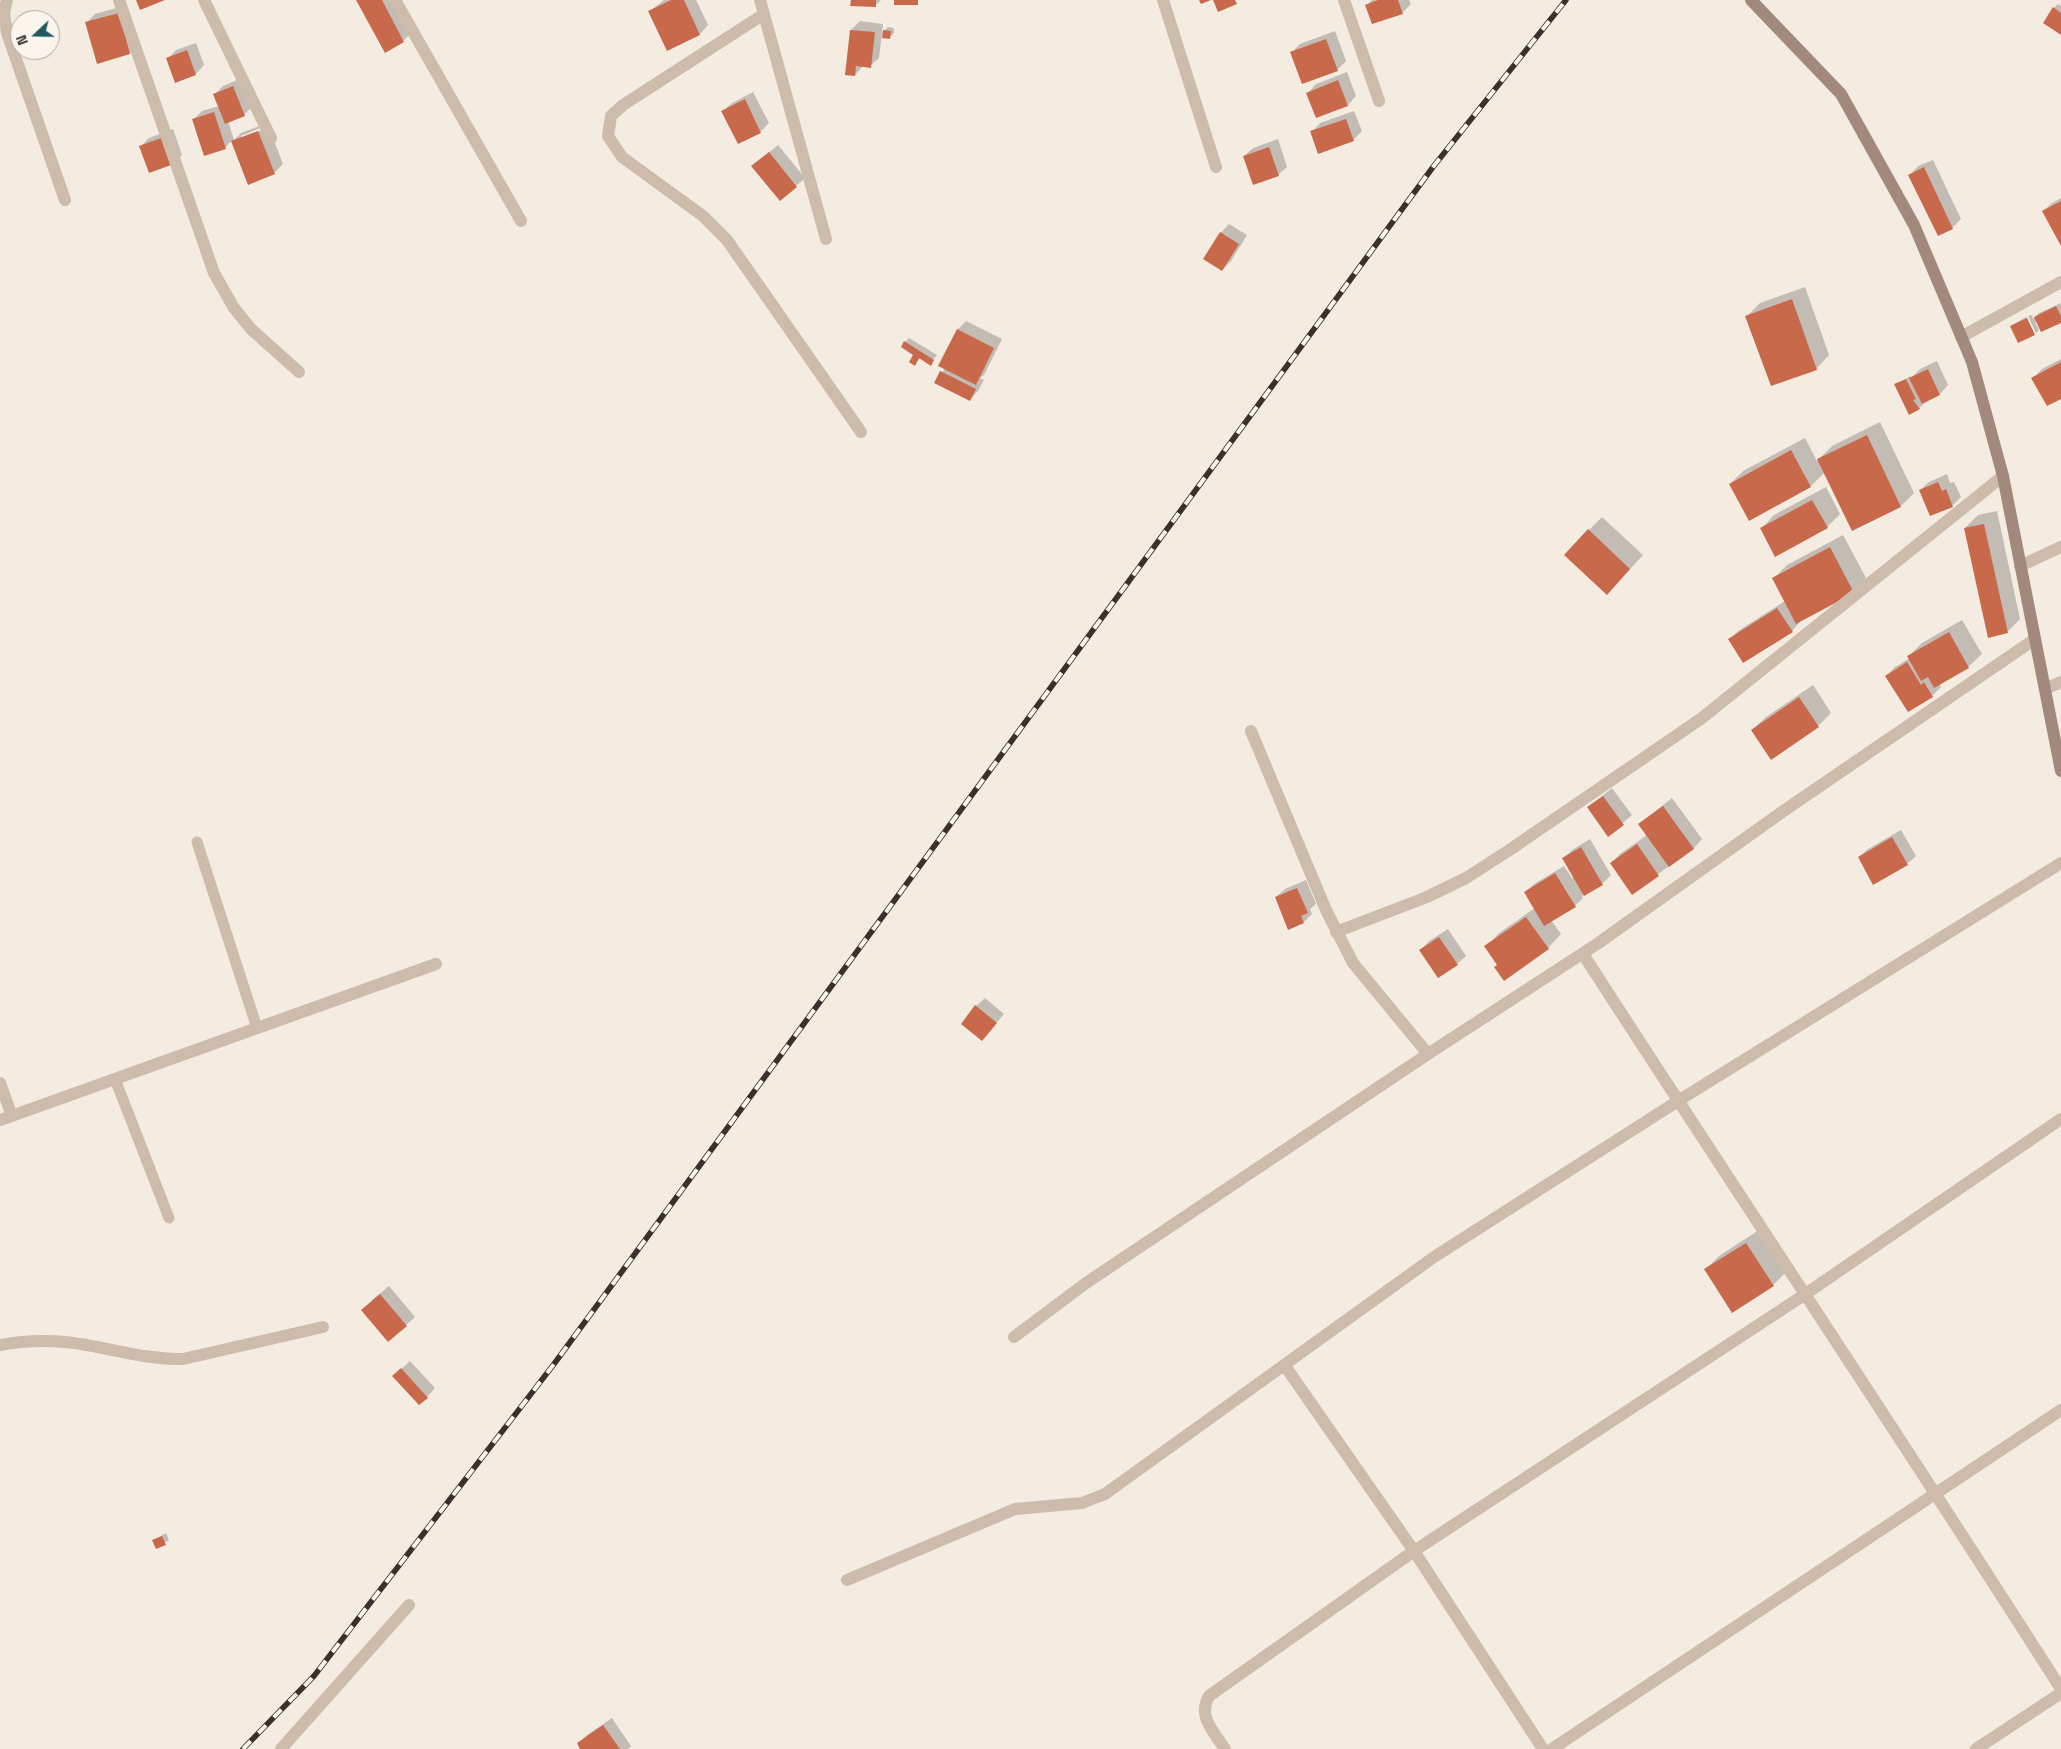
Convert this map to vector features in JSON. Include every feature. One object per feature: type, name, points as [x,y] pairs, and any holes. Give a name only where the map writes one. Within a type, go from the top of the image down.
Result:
[{"type":"street","points":[[7,0],[4,13],[6,34],[65,200]]},
{"type":"street","points":[[119,0],[214,272],[234,308],[251,329],[299,372]]},
{"type":"street","points":[[204,0],[271,138]]},
{"type":"street","points":[[395,0],[521,221]]},
{"type":"street","points":[[760,0],[826,239]]},
{"type":"street","points":[[1163,0],[1216,167]]},
{"type":"street","points":[[1344,0],[1379,101]]},
{"type":"street","points":[[1751,0],[1841,94],[1914,225],[1972,362],[2002,476],[2061,771]]},
{"type":"street","points":[[764,14],[623,105],[611,116],[608,136],[622,157],[703,216],[727,240],[861,432]]},
{"type":"street","points":[[1961,336],[2061,282]]},
{"type":"street","points":[[1336,932],[1435,893],[1466,878],[1508,851],[1702,718],[2002,476]]},
{"type":"street","points":[[2020,566],[2061,547]]},
{"type":"street","points":[[1014,1337],[1086,1283],[1428,1054],[1583,954],[1782,812],[2035,639]]},
{"type":"street","points":[[2045,689],[2061,682]]},
{"type":"street","points":[[1251,731],[1336,932],[1352,964],[1428,1054]]},
{"type":"street","points":[[847,1580],[1015,1509],[1082,1503],[1105,1494],[1434,1257],[1678,1101],[2061,863]]},
{"type":"street","points":[[1583,954],[1804,1295],[1937,1494],[2061,1689]]},
{"type":"street","points":[[0,1083],[6,1118],[436,964]]},
{"type":"street","points":[[1225,1749],[1204,1716],[1204,1705],[1209,1696],[1414,1551],[1804,1295],[2061,1119]]},
{"type":"street","points":[[0,1345],[31,1341],[65,1342],[163,1359],[183,1359],[324,1328]]},
{"type":"street","points":[[1285,1366],[1414,1551],[1543,1749]]},
{"type":"street","points":[[1552,1749],[2061,1410]]},
{"type":"street","points":[[281,1749],[409,1605]]},
{"type":"street","points":[[1976,1749],[2061,1693]]},
{"type":"lane","points":[[197,842],[257,1028]]},
{"type":"lane","points":[[115,1079],[169,1218]]},
{"type":"building","points":[[136,0],[165,0],[140,10]]},
{"type":"building","points":[[356,0],[382,0],[404,42],[385,53]]},
{"type":"building","points":[[671,0],[684,0],[700,35],[667,51],[648,11]]},
{"type":"building","points":[[851,0],[876,0],[876,7],[850,6]]},
{"type":"building","points":[[894,0],[918,0],[918,5],[894,5]]},
{"type":"building","points":[[1199,0],[1211,0],[1201,4]]},
{"type":"building","points":[[1213,0],[1235,0],[1237,4],[1218,12]]},
{"type":"building","points":[[1378,0],[1398,0],[1403,14],[1372,24],[1365,5]]},
{"type":"building","points":[[2053,7],[2061,13],[2061,35],[2043,23]]},
{"type":"building","points":[[119,13],[130,54],[97,64],[85,22]]},
{"type":"building","points":[[850,30],[875,32],[871,68],[856,66],[855,76],[845,75]]},
{"type":"building","points":[[883,30],[891,31],[890,39],[882,38]]},
{"type":"building","points":[[1326,39],[1338,71],[1302,84],[1290,52]]},
{"type":"building","points":[[187,50],[196,75],[175,83],[166,58]]},
{"type":"building","points":[[1338,80],[1348,106],[1316,118],[1306,93]]},
{"type":"building","points":[[233,86],[245,116],[225,124],[213,94]]},
{"type":"building","points":[[745,99],[761,133],[738,144],[721,111]]},
{"type":"building","points":[[214,112],[226,149],[204,156],[192,119]]},
{"type":"building","points":[[1346,119],[1354,141],[1318,154],[1310,131]]},
{"type":"building","points":[[258,131],[275,174],[248,185],[231,141]]},
{"type":"building","points":[[164,137],[174,164],[149,173],[139,146]]},
{"type":"building","points":[[1269,147],[1279,176],[1253,185],[1243,156]]},
{"type":"building","points":[[769,152],[797,187],[780,201],[751,166]]},
{"type":"building","points":[[1924,167],[1953,229],[1938,236],[1908,175]]},
{"type":"building","points":[[2061,201],[2061,246],[2042,211]]},
{"type":"building","points":[[1220,232],[1239,244],[1222,271],[1203,259]]},
{"type":"building","points":[[1792,299],[1817,370],[1771,386],[1745,316]]},
{"type":"building","points":[[2056,306],[2061,316],[2061,323],[2041,332],[2034,317]]},
{"type":"building","points":[[2027,318],[2035,335],[2018,343],[2010,326]]},
{"type":"building","points":[[957,329],[994,348],[976,385],[938,366]]},
{"type":"building","points":[[904,341],[934,360],[931,366],[919,358],[915,366],[909,362],[913,355],[901,347]]},
{"type":"building","points":[[2061,362],[2061,399],[2047,406],[2031,378]]},
{"type":"building","points":[[1928,369],[1940,395],[1922,404],[1909,378]]},
{"type":"building","points":[[940,371],[976,389],[970,401],[934,383]]},
{"type":"building","points":[[1906,379],[1916,399],[1913,400],[1920,409],[1909,415],[1894,384]]},
{"type":"building","points":[[1867,435],[1901,507],[1852,531],[1817,459]]},
{"type":"building","points":[[1791,450],[1811,487],[1749,521],[1729,484]]},
{"type":"building","points":[[1938,482],[1942,491],[1946,489],[1953,507],[1930,516],[1919,490]]},
{"type":"building","points":[[1812,500],[1828,528],[1775,557],[1760,528]]},
{"type":"building","points":[[1984,524],[2008,633],[1988,638],[1964,528]]},
{"type":"building","points":[[1588,529],[1630,569],[1607,595],[1564,555]]},
{"type":"building","points":[[1830,547],[1854,593],[1796,624],[1772,578]]},
{"type":"building","points":[[1777,608],[1793,632],[1743,663],[1728,639]]},
{"type":"building","points":[[1949,632],[1969,668],[1934,688],[1928,677],[1921,681],[1907,656]]},
{"type":"building","points":[[1907,662],[1921,685],[1924,682],[1933,697],[1908,712],[1885,676]]},
{"type":"building","points":[[1799,697],[1819,727],[1771,760],[1751,730]]},
{"type":"building","points":[[1603,796],[1624,825],[1608,837],[1587,807]]},
{"type":"building","points":[[1663,806],[1694,849],[1669,867],[1638,824]]},
{"type":"building","points":[[1892,837],[1908,865],[1873,885],[1858,857]]},
{"type":"building","points":[[1637,844],[1659,876],[1632,895],[1610,863]]},
{"type":"building","points":[[1581,847],[1603,885],[1584,896],[1562,858]]},
{"type":"building","points":[[1555,873],[1576,907],[1544,926],[1524,892]]},
{"type":"building","points":[[1297,888],[1308,913],[1301,916],[1304,923],[1288,930],[1275,897]]},
{"type":"building","points":[[1526,917],[1549,949],[1504,981],[1494,967],[1497,965],[1484,946]]},
{"type":"building","points":[[1439,937],[1458,965],[1438,978],[1419,950]]},
{"type":"building","points":[[975,1005],[997,1023],[982,1041],[961,1024]]},
{"type":"building","points":[[1746,1243],[1774,1286],[1732,1313],[1704,1269]]},
{"type":"building","points":[[380,1294],[407,1326],[388,1342],[361,1310]]},
{"type":"building","points":[[401,1368],[428,1398],[419,1405],[392,1376]]},
{"type":"building","points":[[162,1536],[166,1545],[156,1549],[152,1540]]},
{"type":"building","points":[[603,1725],[620,1749],[580,1749],[577,1743]]},
{"type":"railway","points":[[243,1749],[314,1676],[554,1364],[1433,167],[1566,0]]}]
